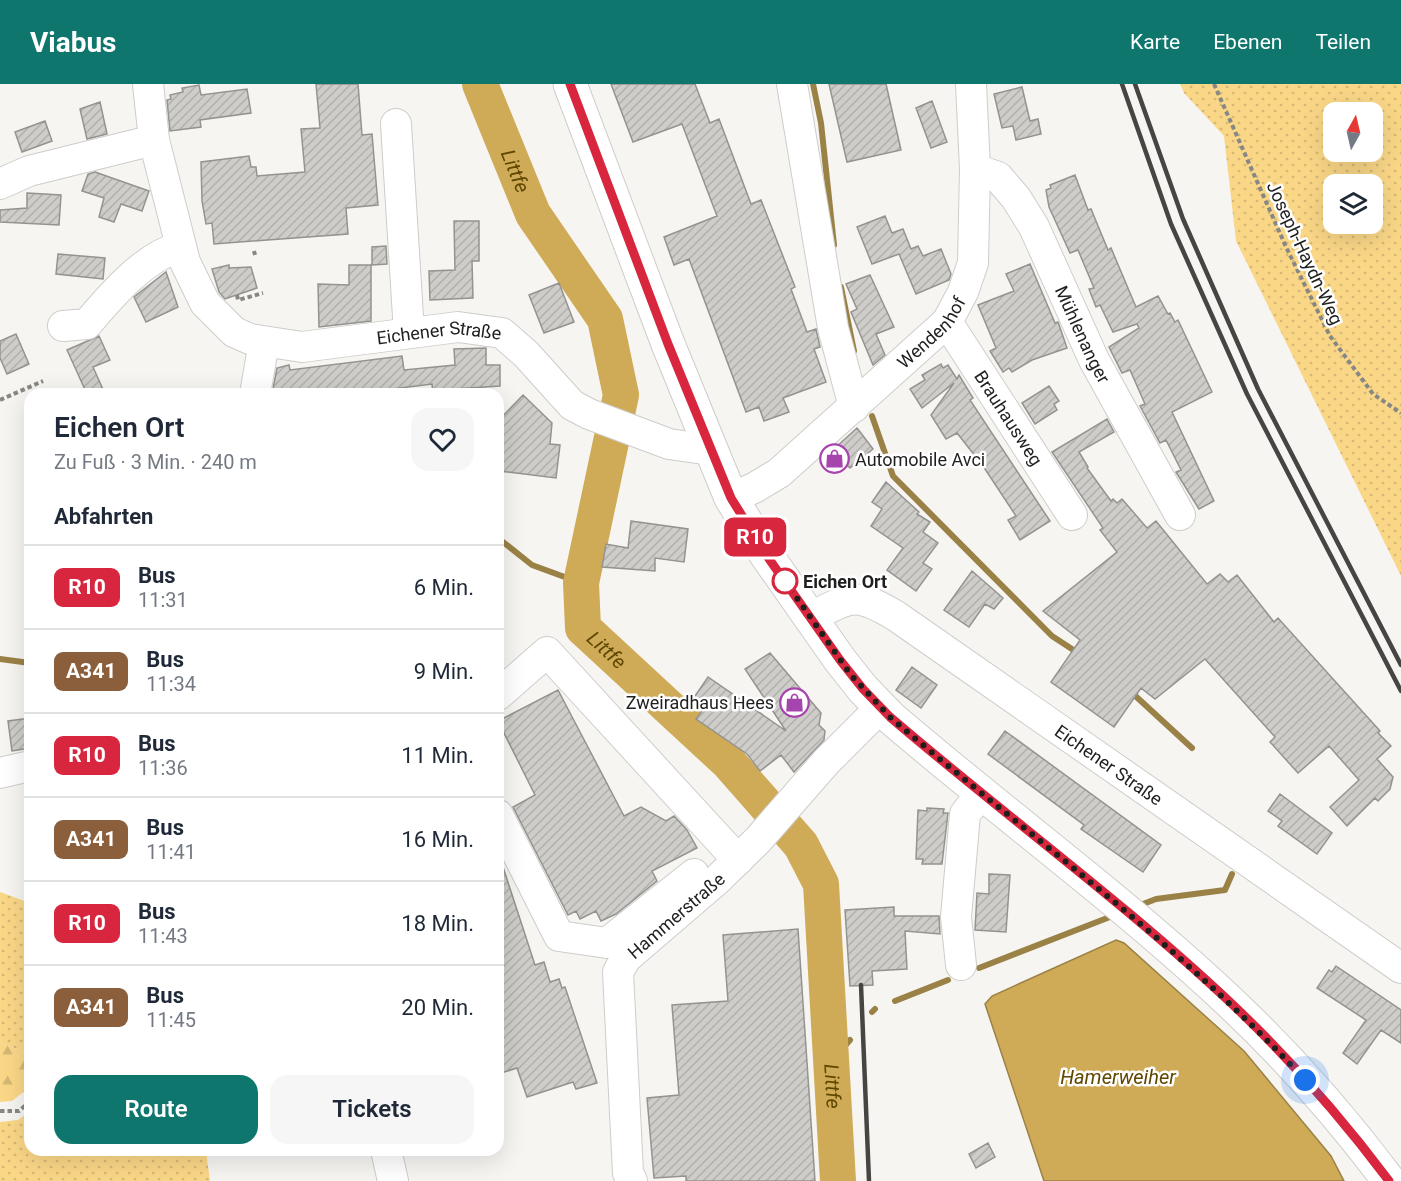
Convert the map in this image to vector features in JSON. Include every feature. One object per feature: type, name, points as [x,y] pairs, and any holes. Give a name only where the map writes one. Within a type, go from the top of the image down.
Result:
[{"type":"main road","points":[[570,84],[731,498],[767,556],[840,660],[880,708],[1126,911],[1255,1027],[1330,1107],[1389,1181]]},
{"type":"street","name":"Eichener Straße","points":[[148,84],[154,140],[185,262],[205,303],[234,332],[264,342],[303,346],[458,327],[502,333],[526,354],[572,405],[589,414],[669,444],[711,450]]},
{"type":"street","points":[[792,84],[833,328],[854,407]]},
{"type":"street","name":"Wendenhof","points":[[731,498],[779,473],[947,322],[963,292],[973,263],[975,169],[971,84]]},
{"type":"street","points":[[396,124],[409,333]]},
{"type":"street","points":[[0,184],[29,171],[154,140]]},
{"type":"street","name":"Mühlenanger","points":[[975,169],[998,177],[1016,198],[1034,227],[1094,360],[1180,514]]},
{"type":"street","points":[[63,326],[87,324],[127,281],[167,250],[181,247]]},
{"type":"street","name":"Brauhausweg","points":[[947,322],[1072,515]]},
{"type":"street","points":[[256,388],[264,342]]},
{"type":"street","name":"Eichener Straße","points":[[811,617],[851,598],[874,603],[896,616],[1401,968]]},
{"type":"street","points":[[504,690],[547,652],[741,849],[607,943],[559,936],[504,827]]},
{"type":"street","name":"Hammerstraße","points":[[632,1181],[628,1173],[618,972],[626,958],[795,799],[826,762],[880,708]]},
{"type":"street","points":[[0,773],[24,767]]},
{"type":"street","points":[[961,965],[956,917],[965,814],[982,792]]},
{"type":"street","points":[[387,1156],[393,1181]]},
{"type":"path","name":"Joseph-Haydn-Weg","points":[[1214,84],[1286,248],[1330,336],[1373,394],[1401,413]]},
{"type":"path","points":[[238,300],[263,292]]},
{"type":"path","points":[[27,388],[43,381]]},
{"type":"path","points":[[0,400],[24,389]]},
{"type":"path","points":[[0,1111],[19,1111],[24,1106]]},
{"type":"green space","points":[[1180,84],[1401,84],[1401,576],[1236,241],[1224,136],[1184,93]]},
{"type":"green space","points":[[0,892],[24,901],[24,1052],[0,1042]]},
{"type":"green space","points":[[0,1042],[24,1052],[24,1092],[12,1101],[0,1102]]},
{"type":"green space","points":[[24,1116],[24,1156],[207,1156],[210,1181],[0,1181],[0,1122],[18,1120]]},
{"type":"water","name":"Hamerweiher","points":[[1116,940],[1124,943],[1244,1051],[1331,1156],[1344,1181],[1044,1181],[985,1004],[992,996]]},
{"type":"building","points":[[316,84],[358,84],[362,135],[372,134],[378,205],[346,208],[348,234],[214,244],[212,223],[206,224],[202,201],[201,162],[249,156],[251,167],[256,167],[257,176],[305,172],[301,129],[320,128]]},
{"type":"building","points":[[611,84],[695,84],[710,123],[719,119],[751,204],[761,200],[795,287],[791,289],[807,332],[816,329],[820,347],[814,349],[826,382],[783,398],[789,412],[764,421],[759,407],[746,412],[689,259],[674,265],[664,237],[717,216],[682,124],[633,142]]},
{"type":"building","points":[[829,84],[886,84],[901,150],[847,162]]},
{"type":"building","points":[[199,85],[201,95],[247,89],[251,113],[200,120],[201,127],[170,131],[167,100],[171,99],[170,95],[183,92],[182,88]]},
{"type":"building","points":[[1022,87],[1030,121],[1038,119],[1041,134],[1016,140],[1013,126],[1002,128],[994,94]]},
{"type":"building","points":[[932,101],[947,142],[931,148],[916,108]]},
{"type":"building","points":[[100,102],[107,134],[87,139],[80,109]]},
{"type":"building","points":[[45,121],[52,141],[22,152],[15,132]]},
{"type":"building","points":[[95,172],[149,191],[142,211],[121,204],[114,222],[99,217],[104,198],[82,191],[88,174]]},
{"type":"building","points":[[1075,175],[1088,210],[1091,209],[1108,250],[1111,248],[1136,307],[1158,296],[1168,314],[1170,313],[1175,322],[1178,320],[1212,392],[1172,412],[1214,501],[1199,509],[1176,472],[1181,470],[1166,440],[1160,443],[1140,406],[1145,404],[1130,370],[1122,373],[1109,347],[1139,328],[1137,324],[1113,332],[1100,305],[1096,307],[1089,289],[1094,288],[1078,250],[1070,253],[1049,207],[1046,190],[1051,188],[1050,185]]},
{"type":"building","points":[[27,193],[61,195],[59,225],[0,222],[0,210],[27,208]]},
{"type":"building","points":[[885,216],[892,233],[903,229],[911,249],[918,246],[923,256],[941,249],[951,274],[949,280],[916,294],[899,254],[872,264],[857,227]]},
{"type":"building","points":[[454,221],[479,221],[479,261],[472,261],[473,298],[430,300],[429,271],[455,270]]},
{"type":"building","points":[[386,246],[387,264],[372,265],[372,247]]},
{"type":"building","points":[[58,254],[105,258],[103,279],[56,274]]},
{"type":"building","points":[[1030,264],[1055,323],[1058,322],[1067,348],[1032,360],[1012,372],[1009,368],[1003,372],[990,351],[996,348],[978,305],[1014,291],[1006,274]]},
{"type":"building","points":[[229,265],[229,268],[251,267],[257,288],[225,299],[219,292],[212,269]]},
{"type":"building","points":[[349,265],[371,265],[371,321],[319,327],[318,284],[349,285]]},
{"type":"building","points":[[166,272],[178,307],[146,322],[134,297]]},
{"type":"building","points":[[870,275],[894,327],[876,334],[885,355],[873,365],[851,312],[857,309],[846,284]]},
{"type":"building","points":[[559,283],[574,322],[544,333],[529,295]]},
{"type":"building","points":[[16,334],[29,364],[7,374],[0,358],[0,341]]},
{"type":"building","points":[[99,336],[110,360],[93,367],[102,388],[84,388],[67,350]]},
{"type":"building","points":[[486,348],[486,365],[500,365],[500,386],[432,388],[432,384],[400,388],[273,388],[277,368],[289,365],[290,370],[402,356],[404,370],[455,365],[454,349]]},
{"type":"building","points":[[941,364],[943,368],[948,365],[957,379],[959,375],[973,398],[970,400],[1050,521],[1020,540],[1008,520],[1016,516],[983,466],[957,433],[946,439],[931,415],[954,383],[922,408],[910,389],[925,380],[922,375]]},
{"type":"building","points":[[1049,386],[1059,401],[1054,404],[1057,410],[1035,424],[1022,403]]},
{"type":"building","points":[[523,395],[552,423],[550,444],[560,445],[556,478],[504,472],[504,415]]},
{"type":"building","points":[[1107,419],[1114,432],[1079,452],[1087,468],[1111,501],[1113,499],[1117,503],[1122,499],[1147,528],[1156,521],[1207,584],[1220,574],[1228,582],[1237,575],[1274,622],[1278,618],[1391,746],[1377,759],[1393,777],[1390,789],[1378,801],[1375,798],[1347,826],[1330,807],[1359,780],[1329,746],[1298,773],[1270,742],[1275,737],[1205,659],[1155,699],[1141,688],[1114,727],[1051,682],[1080,640],[1043,611],[1117,552],[1100,530],[1103,528],[1052,452]]},
{"type":"building","points":[[857,428],[873,449],[850,468],[846,464],[839,469],[833,469],[824,458]]},
{"type":"building","points":[[886,482],[919,512],[917,514],[930,522],[923,532],[938,543],[923,563],[932,569],[916,591],[887,570],[903,548],[871,526],[882,509],[872,502]]},
{"type":"building","points":[[631,521],[688,529],[684,562],[655,558],[655,571],[602,567],[606,544],[628,548]]},
{"type":"building","points":[[972,571],[1003,598],[994,609],[985,604],[969,627],[944,610]]},
{"type":"building","points":[[770,653],[821,713],[819,725],[825,731],[824,740],[794,772],[781,755],[760,771],[747,754],[696,719],[705,707],[693,699],[708,677],[786,731],[745,669]]},
{"type":"building","points":[[912,667],[937,685],[921,708],[896,690]]},
{"type":"building","points":[[558,690],[624,816],[641,807],[666,821],[674,816],[687,830],[697,848],[652,871],[657,881],[616,914],[601,921],[596,911],[580,919],[576,911],[568,915],[513,807],[535,795],[504,733],[504,718]]},
{"type":"building","points":[[24,719],[24,749],[12,751],[8,721]]},
{"type":"building","points":[[1005,731],[1161,845],[1143,872],[1081,829],[1084,825],[988,754]]},
{"type":"building","points":[[1280,794],[1332,833],[1317,854],[1278,826],[1282,821],[1268,811]]},
{"type":"building","points":[[927,808],[944,809],[943,813],[948,813],[942,864],[922,864],[923,859],[916,859],[918,810],[927,811]]},
{"type":"building","points":[[504,870],[535,965],[544,962],[550,982],[559,979],[562,988],[565,987],[597,1083],[576,1089],[573,1082],[527,1097],[517,1068],[504,1072]]},
{"type":"building","points":[[989,874],[1010,875],[1006,932],[975,930],[977,893],[989,894]]},
{"type":"building","points":[[894,907],[894,916],[939,916],[940,934],[905,931],[907,969],[872,971],[873,985],[850,986],[845,910]]},
{"type":"building","points":[[798,929],[815,1181],[686,1181],[686,1176],[654,1178],[647,1098],[679,1095],[672,1005],[728,1001],[723,935]]},
{"type":"building","points":[[1336,966],[1401,1010],[1401,1043],[1381,1030],[1357,1064],[1343,1053],[1366,1020],[1317,988],[1329,970],[1332,972]]},
{"type":"building","points":[[988,1143],[995,1157],[976,1168],[969,1154]]},
{"type":"waterway","name":"Littfe","points":[[480,84],[533,214],[605,319],[621,395],[581,583],[583,628],[729,763],[801,845],[821,884],[838,1181]]},
{"type":"waterway","points":[[813,84],[821,123],[834,245]]},
{"type":"waterway","points":[[841,287],[854,351]]},
{"type":"waterway","points":[[872,416],[893,476],[1052,636],[1078,653]]},
{"type":"waterway","points":[[504,543],[532,565],[581,583]]},
{"type":"waterway","points":[[0,659],[24,662]]},
{"type":"waterway","points":[[1130,691],[1192,748]]},
{"type":"waterway","points":[[1138,906],[1156,899],[1225,890],[1232,874]]},
{"type":"waterway","points":[[979,968],[1115,915]]},
{"type":"waterway","points":[[895,1001],[948,980]]},
{"type":"waterway","points":[[872,1012],[875,1009]]},
{"type":"waterway","points":[[831,1062],[850,1040]]},
{"type":"railway","points":[[1122,84],[1171,224],[1247,394],[1401,691]]},
{"type":"railway","points":[[1135,84],[1183,219],[1258,389],[1401,665]]},
{"type":"railway","points":[[861,985],[869,1181]]},
{"type":"bus line","name":"R10","points":[[570,84],[668,344],[731,498],[767,556],[840,660],[863,689],[890,717],[1180,956],[1233,1005],[1330,1107],[1389,1181]]},
{"type":"place","name":"Automobile Avci","points":[[834,459]]},
{"type":"place","name":"Eichen Ort","points":[[785,581]]},
{"type":"place","name":"Zweiradhaus Hees","points":[[795,702]]},
{"type":"route","points":[[785,581],[851,675],[890,717],[1180,956],[1233,1005],[1305,1080]]}]
